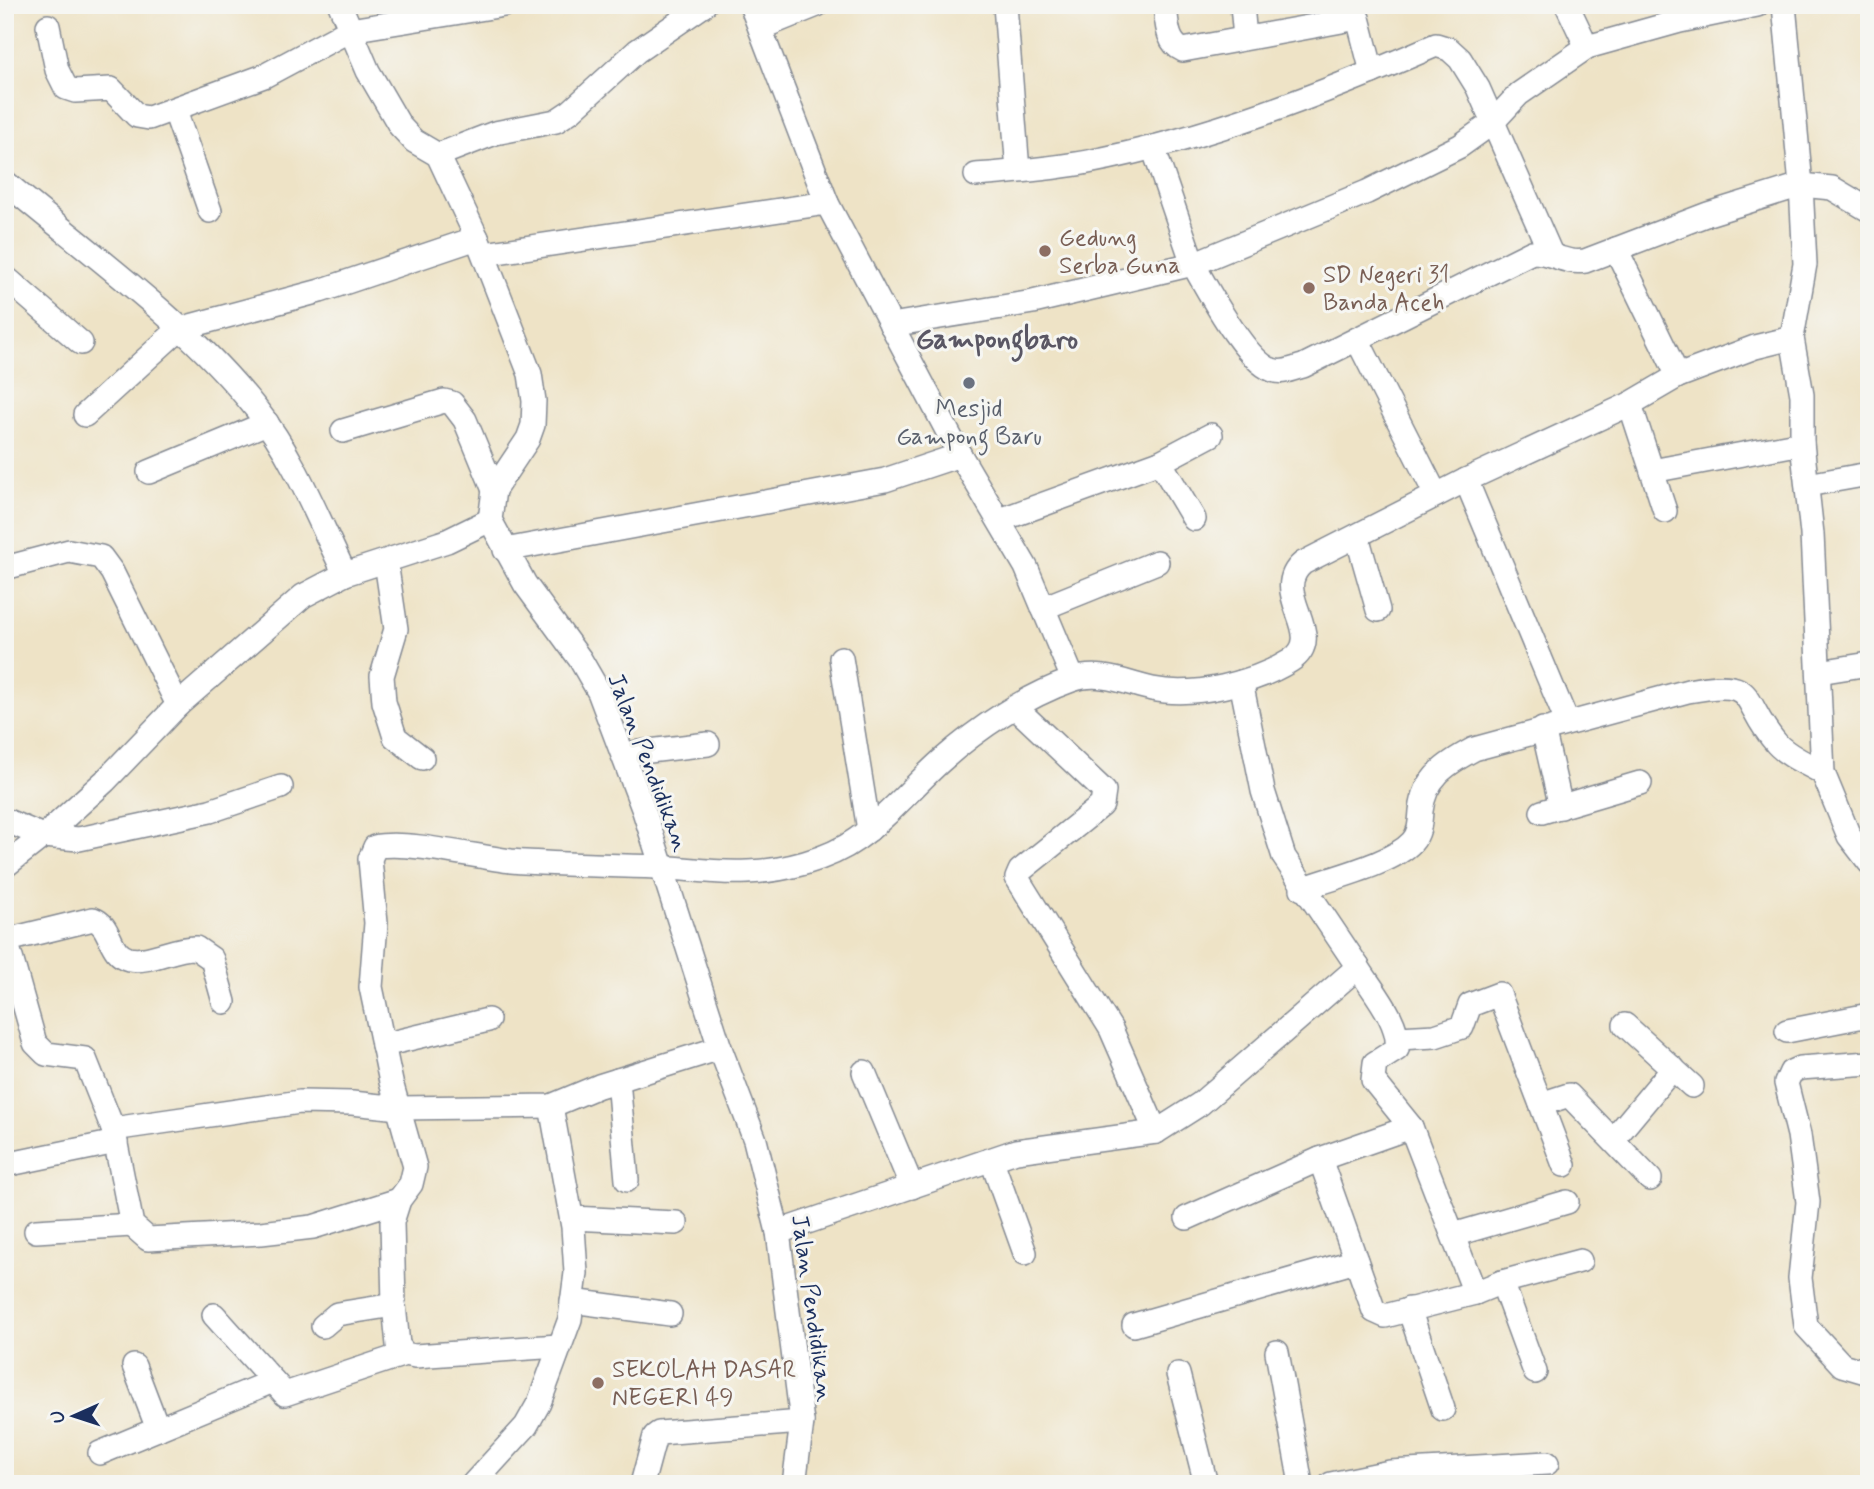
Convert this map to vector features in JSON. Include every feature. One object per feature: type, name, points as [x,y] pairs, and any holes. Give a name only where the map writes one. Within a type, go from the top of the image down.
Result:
[{"type":"street","points":[[5,866],[105,781],[178,705],[303,596],[345,574],[447,541],[490,520],[494,489],[528,439],[534,401],[530,373],[481,246],[438,155],[414,141],[400,126],[368,71],[340,5]]},
{"type":"street","points":[[48,26],[57,70],[66,88],[75,91],[111,89],[141,118],[160,117],[264,76],[350,30],[504,5]]},
{"type":"street","points":[[438,155],[495,133],[556,121],[571,111],[637,51],[704,5]]},
{"type":"street","points":[[751,5],[827,203],[960,456],[1000,520],[1043,608],[1073,679]]},
{"type":"street","points":[[760,28],[817,5]]},
{"type":"street","points":[[1005,5],[1018,171]]},
{"type":"street","points":[[1165,5],[1169,36],[1178,49],[1188,50],[1358,11],[1372,72]]},
{"type":"street","points":[[1242,5],[1245,38]]},
{"type":"street","points":[[1567,5],[1587,47]]},
{"type":"street","points":[[891,325],[1033,302],[1193,264],[1367,192],[1460,146],[1492,123],[1519,94],[1587,47],[1680,21],[1757,5]]},
{"type":"street","points":[[1784,5],[1801,185],[1805,264],[1792,338],[1802,395],[1802,443],[1812,534],[1823,773],[1849,836],[1869,862]]},
{"type":"street","points":[[976,175],[1086,162],[1153,147],[1329,90],[1436,45],[1449,49],[1460,59],[1478,88],[1551,254]]},
{"type":"street","points":[[175,111],[210,211]]},
{"type":"street","points":[[1153,147],[1193,264],[1248,350],[1262,365],[1275,372],[1303,366],[1525,255],[1551,254],[1571,263],[1708,214],[1801,185],[1832,188],[1869,210]]},
{"type":"street","points":[[5,182],[179,329],[241,392],[267,423],[345,574]]},
{"type":"street","points":[[85,415],[179,329],[481,246],[827,203]]},
{"type":"street","points":[[1616,249],[1678,376]]},
{"type":"street","points":[[5,277],[81,343]]},
{"type":"street","points":[[405,1354],[398,1345],[394,1306],[392,1222],[398,1200],[411,1184],[415,1167],[398,1108],[371,987],[376,923],[370,859],[375,847],[443,851],[513,861],[746,873],[804,862],[842,849],[869,830],[942,760],[979,731],[1016,708],[1073,679],[1095,676],[1121,679],[1165,690],[1241,682],[1297,655],[1304,641],[1291,593],[1293,573],[1303,563],[1466,480],[1630,404],[1678,376],[1755,347],[1792,338]]},
{"type":"street","points":[[1357,339],[1436,495]]},
{"type":"street","points":[[343,431],[444,401],[452,403],[465,420],[494,489]]},
{"type":"street","points":[[1630,404],[1665,511]]},
{"type":"street","points":[[149,472],[267,423]]},
{"type":"street","points":[[1000,520],[1160,462],[1211,435]]},
{"type":"street","points":[[1652,471],[1802,443]]},
{"type":"street","points":[[505,551],[885,480],[960,456]]},
{"type":"street","points":[[1160,462],[1194,519]]},
{"type":"street","points":[[1807,485],[1869,474]]},
{"type":"street","points":[[1466,480],[1567,722]]},
{"type":"street","name":"Jalan Pendidikan","points":[[490,520],[505,551],[599,692],[624,754],[720,1048],[755,1140],[778,1232],[802,1422],[794,1484]]},
{"type":"street","points":[[1357,536],[1378,610]]},
{"type":"street","points":[[5,568],[69,551],[101,557],[112,572],[178,705]]},
{"type":"street","points":[[386,562],[396,629],[382,676],[384,702],[395,737],[422,758]]},
{"type":"street","points":[[1043,608],[1157,562]]},
{"type":"street","points":[[841,658],[869,830]]},
{"type":"street","points":[[1819,672],[1869,664]]},
{"type":"street","points":[[1241,682],[1264,791],[1284,857],[1302,888],[1343,941],[1393,1024],[1398,1038],[1397,1049],[1376,1063],[1373,1080],[1411,1127],[1475,1293]]},
{"type":"street","points":[[1302,888],[1380,860],[1410,844],[1418,834],[1422,799],[1430,782],[1444,765],[1474,750],[1543,729],[1688,691],[1730,685],[1750,700],[1782,748],[1823,773]]},
{"type":"street","points":[[1016,708],[1104,791],[1102,805],[1020,871],[1017,878],[1111,1029],[1156,1132]]},
{"type":"street","points":[[1543,729],[1552,809],[1640,783]]},
{"type":"street","points":[[624,754],[708,744]]},
{"type":"street","points":[[5,820],[43,836],[79,839],[210,811],[281,786]]},
{"type":"street","points":[[224,1002],[212,959],[196,948],[141,959],[125,958],[114,948],[103,926],[93,919],[6,938],[35,1043],[46,1054],[85,1059],[114,1136],[132,1226],[144,1238],[156,1240],[313,1227],[398,1200]]},
{"type":"street","points":[[778,1232],[1016,1151],[1156,1132],[1200,1104],[1358,967]]},
{"type":"street","points":[[1398,1038],[1436,1036],[1462,1027],[1469,1005],[1499,994],[1564,1166]]},
{"type":"street","points":[[1787,1031],[1869,1015]]},
{"type":"street","points":[[383,1045],[488,1020]]},
{"type":"street","points":[[1625,1025],[1692,1086]]},
{"type":"street","points":[[5,1165],[114,1136],[300,1102],[352,1102],[398,1108],[551,1106],[618,1080],[720,1048]]},
{"type":"street","points":[[1869,1063],[1800,1068],[1791,1072],[1786,1083],[1799,1135],[1808,1202],[1800,1278],[1806,1326],[1842,1365],[1869,1373]]},
{"type":"street","points":[[1613,1140],[1673,1068]]},
{"type":"street","points":[[863,1072],[912,1187]]},
{"type":"street","points":[[618,1080],[627,1180]]},
{"type":"street","points":[[1541,1104],[1569,1095],[1650,1179]]},
{"type":"street","points":[[473,1484],[526,1426],[539,1403],[570,1319],[576,1273],[572,1218],[551,1106]]},
{"type":"street","points":[[1187,1218],[1320,1159],[1411,1127]]},
{"type":"street","points":[[1320,1159],[1378,1315],[1475,1293],[1502,1282],[1580,1261]]},
{"type":"street","points":[[992,1161],[1025,1253]]},
{"type":"street","points":[[1453,1235],[1567,1202]]},
{"type":"street","points":[[572,1218],[676,1223]]},
{"type":"street","points":[[36,1231],[132,1226]]},
{"type":"street","points":[[1134,1325],[1356,1261]]},
{"type":"street","points":[[1502,1282],[1535,1372]]},
{"type":"street","points":[[572,1301],[670,1314]]},
{"type":"street","points":[[323,1326],[337,1314],[394,1306]]},
{"type":"street","points":[[1409,1309],[1443,1409]]},
{"type":"street","points":[[214,1315],[285,1394],[405,1354],[558,1346]]},
{"type":"street","points":[[1277,1352],[1301,1484]]},
{"type":"street","points":[[134,1366],[158,1429]]},
{"type":"street","points":[[1178,1374],[1206,1484]]},
{"type":"street","points":[[100,1453],[274,1381]]},
{"type":"street","points":[[642,1484],[655,1436],[659,1433],[802,1422]]},
{"type":"street","points":[[1331,1484],[1390,1472],[1547,1463]]},
{"type":"place","name":"Gedung Serba Guna","points":[[1045,251]]},
{"type":"place","name":"SD Negeri 31 Banda Aceh","points":[[1309,288]]},
{"type":"place","name":"Mesjid Gampong Baru","points":[[969,383]]},
{"type":"place","name":"SEKOLAH DASAR NEGERI 49","points":[[598,1383]]},
{"type":"district","name":"Gampongbaro","points":[[997,338]]}]
